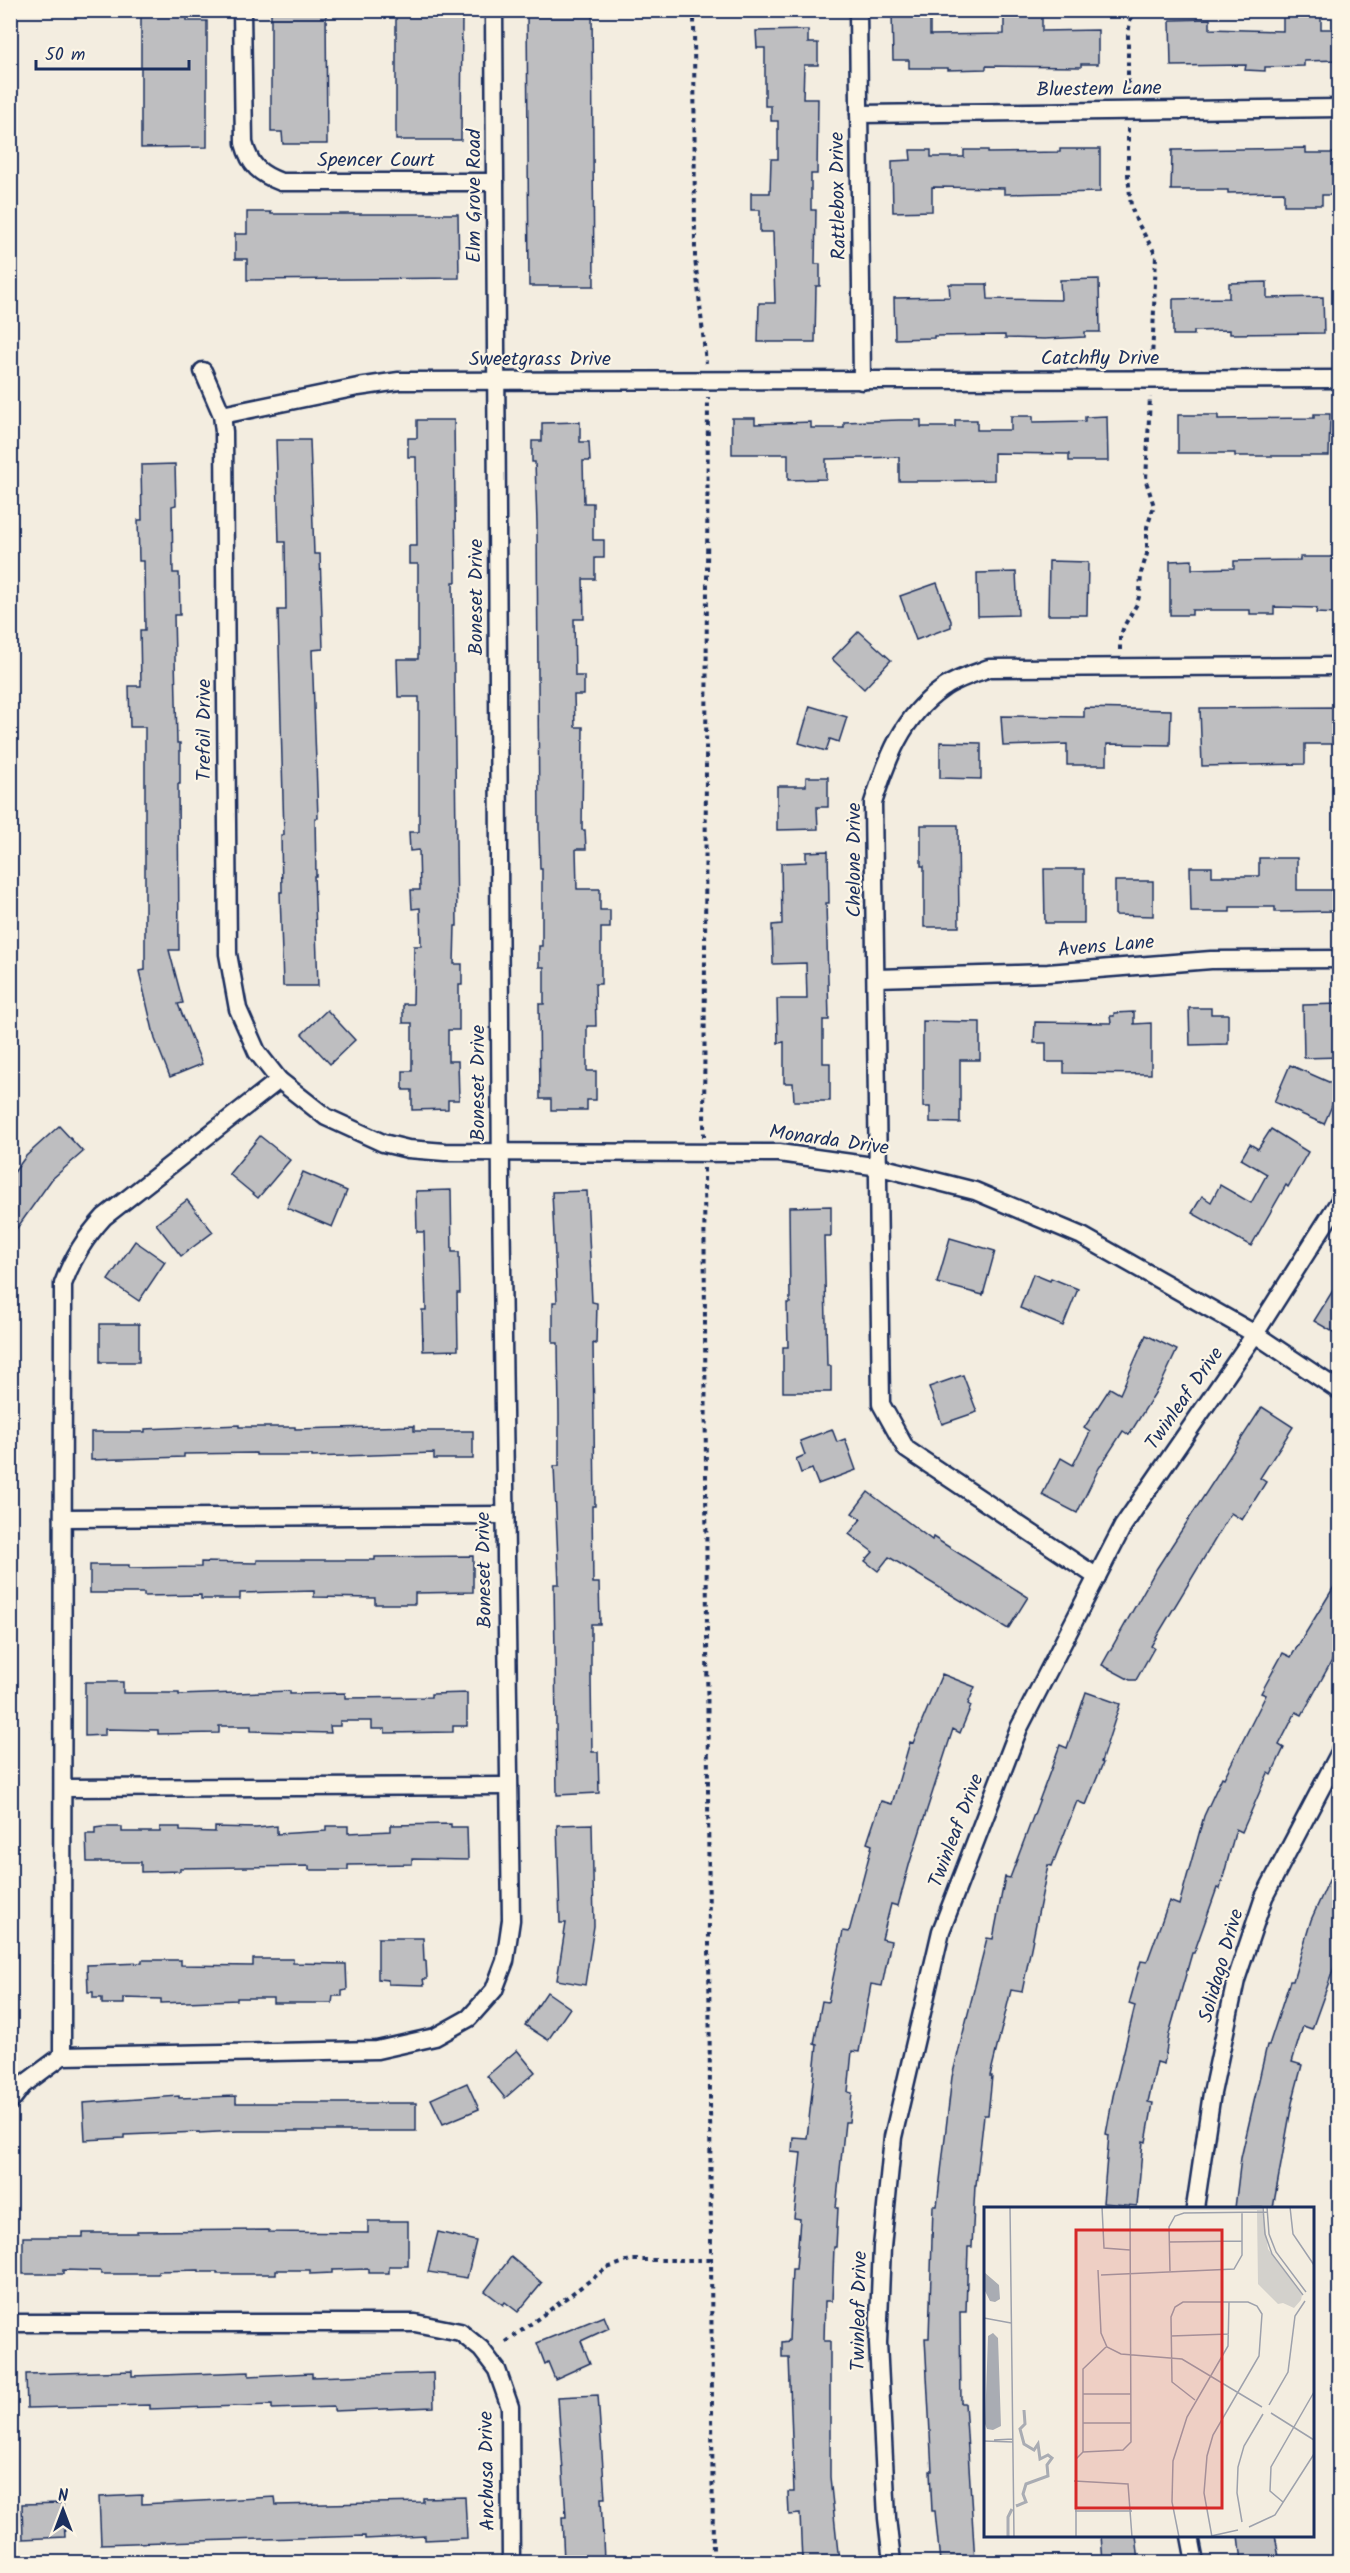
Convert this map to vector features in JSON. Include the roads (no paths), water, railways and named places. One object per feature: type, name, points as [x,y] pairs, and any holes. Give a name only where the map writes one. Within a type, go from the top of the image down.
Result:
[{"type":"street","name":"Spencer Court","points":[[242,10],[244,143],[247,156],[258,172],[281,182],[495,182]]},
{"type":"street","name":"Elm Grove Road","points":[[494,10],[497,381]]},
{"type":"street","name":"Rattlebox Drive","points":[[858,10],[862,381]]},
{"type":"street","name":"Bluestem Lane","points":[[859,114],[1340,108]]},
{"type":"street","name":"Trefoil Drive","points":[[203,371],[222,415],[228,954],[238,1009],[257,1052],[279,1080]]},
{"type":"street","name":"Catchfly Drive","points":[[862,381],[1340,379]]},
{"type":"street","name":"Boneset Drive","points":[[62,2056],[377,2050],[435,2037],[469,2018],[494,1990],[505,1961],[511,1920],[501,1153],[497,381]]},
{"type":"street","name":"Sweetgrass Drive","points":[[222,415],[382,383],[862,381]]},
{"type":"street","name":"Chelone Drive","points":[[1097,1577],[906,1449],[881,1404],[880,1167],[873,803],[888,756],[912,715],[943,688],[989,668],[1340,666]]},
{"type":"street","name":"Avens Lane","points":[[876,978],[1048,973],[1211,960],[1340,959]]},
{"type":"street","name":"Monarda Drive","points":[[279,1080],[326,1117],[383,1143],[408,1149],[501,1153],[779,1153],[880,1167],[975,1191],[1082,1236],[1255,1334],[1340,1391]]},
{"type":"street","points":[[10,2102],[23,2085],[62,2056],[63,1284],[72,1260],[85,1238],[104,1217],[279,1080]]},
{"type":"street","name":"Twinleaf Drive","points":[[892,2562],[885,2495],[878,2343],[882,2247],[893,2137],[941,1931],[1018,1728],[1123,1526],[1255,1334],[1340,1200]]},
{"type":"street","points":[[63,1518],[505,1515]]},
{"type":"street","name":"Solidago Drive","points":[[1195,2207],[1212,2093],[1236,1980],[1264,1897],[1340,1752]]},
{"type":"street","points":[[63,1788],[509,1786]]},
{"type":"street","name":"Anchusa Drive","points":[[10,2323],[415,2323],[460,2332],[481,2349],[497,2370],[510,2407],[511,2562]]},
{"type":"street","points":[[1190,2537],[1195,2562]]}]
